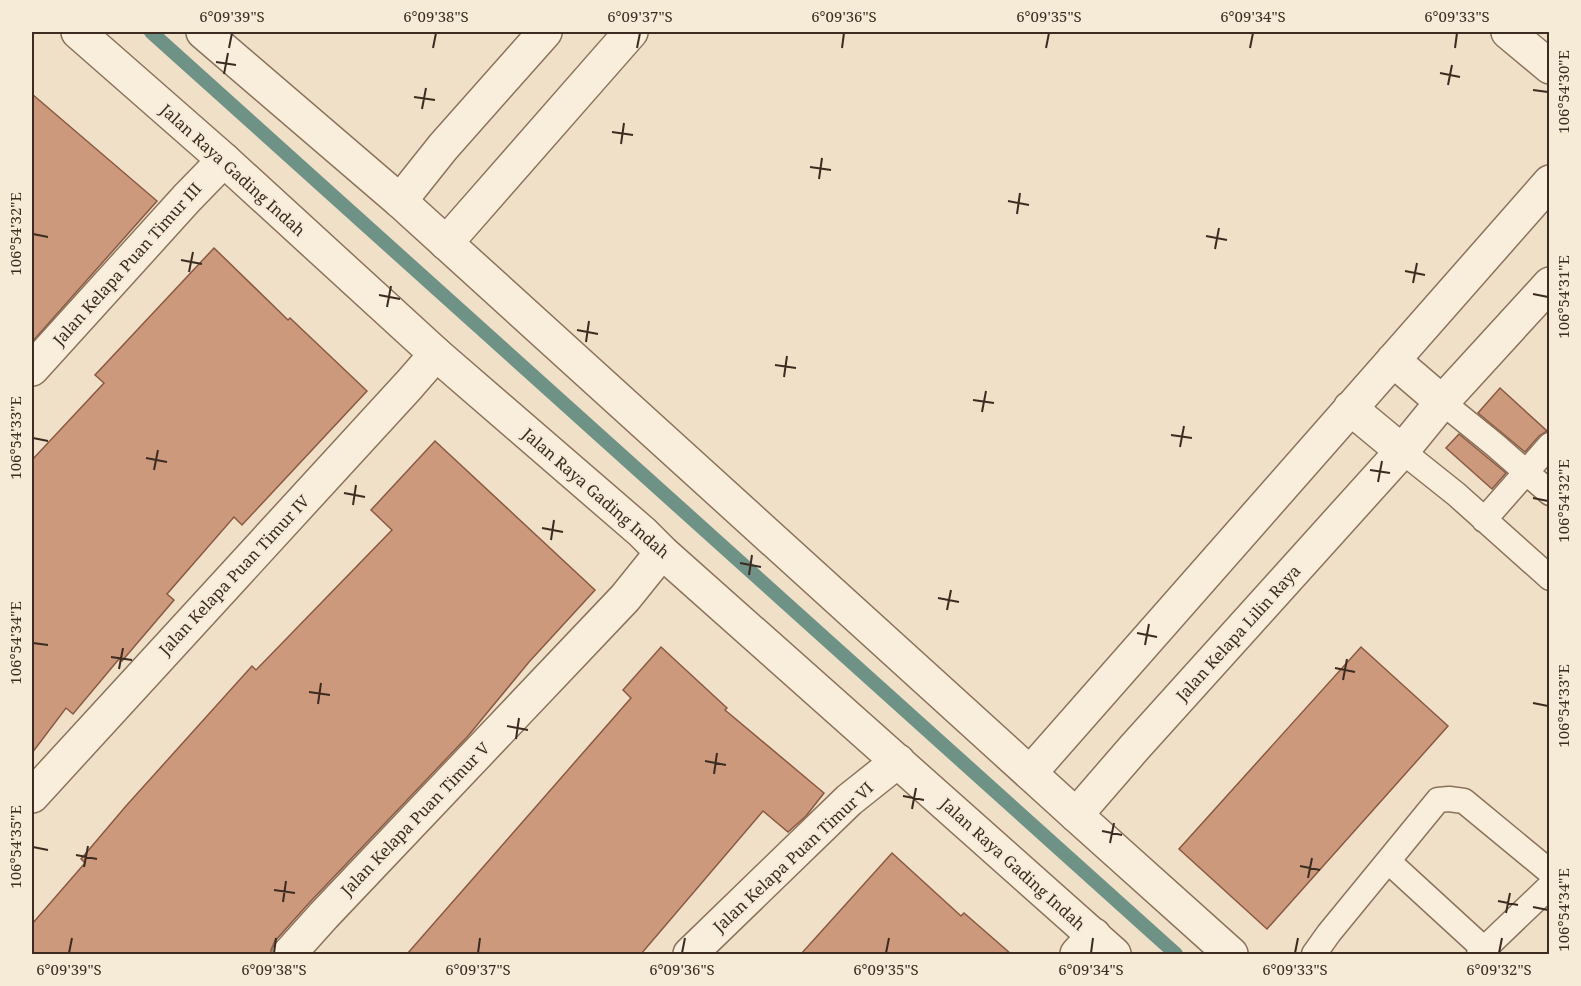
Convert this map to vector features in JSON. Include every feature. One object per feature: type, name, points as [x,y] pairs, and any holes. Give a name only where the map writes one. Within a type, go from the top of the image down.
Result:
[{"type":"street","name":"Jalan Raya Gading Indah","points":[[78,32],[224,160],[436,354],[642,532],[898,761],[1095,948]]},
{"type":"street","points":[[203,32],[230,43],[446,243],[1231,954]]},
{"type":"street","points":[[400,201],[443,147],[545,32]]},
{"type":"street","points":[[446,243],[632,32]]},
{"type":"street","points":[[1508,32],[1550,67]]},
{"type":"street","name":"Jalan Kelapa Puan Timur III","points":[[32,369],[224,160]]},
{"type":"street","points":[[1030,773],[1550,182]]},
{"type":"street","name":"Jalan Kelapa Lilin Raya","points":[[1076,815],[1402,451],[1442,402],[1550,284]]},
{"type":"street","name":"Jalan Kelapa Puan Timur IV","points":[[32,796],[436,354]]},
{"type":"street","points":[[1393,360],[1442,402]]},
{"type":"street","points":[[1350,408],[1402,451]]},
{"type":"street","name":"Jalan Kelapa Puan Timur V","points":[[289,954],[625,598],[662,552]]},
{"type":"street","name":"Jalan Kelapa Puan Timur VI","points":[[690,954],[849,800],[898,761]]},
{"type":"lane","points":[[1442,402],[1496,445],[1550,493]]},
{"type":"lane","points":[[1484,520],[1550,445]]},
{"type":"lane","points":[[1402,451],[1550,578]]},
{"type":"lane","points":[[1314,954],[1438,800],[1464,801],[1550,872]]},
{"type":"lane","points":[[1388,861],[1482,952],[1550,886]]},
{"type":"building","points":[[32,94],[157,201],[32,342]]},
{"type":"building","points":[[214,248],[288,320],[290,318],[367,391],[242,525],[234,517],[167,594],[174,600],[122,661],[119,659],[73,714],[66,708],[32,753],[32,460],[104,383],[95,375]]},
{"type":"building","points":[[1500,388],[1547,431],[1539,436],[1525,452],[1478,413]]},
{"type":"building","points":[[1459,434],[1506,473],[1492,489],[1446,448]]},
{"type":"building","points":[[435,441],[595,590],[529,662],[468,736],[275,941],[271,954],[32,954],[32,924],[85,863],[81,859],[126,806],[252,666],[256,670],[392,530],[371,510]]},
{"type":"building","points":[[661,647],[727,708],[725,710],[824,793],[806,816],[788,832],[763,811],[641,954],[407,954],[631,698],[623,690]]},
{"type":"building","points":[[1361,647],[1448,726],[1267,929],[1179,849]]},
{"type":"building","points":[[892,853],[961,916],[964,913],[1011,954],[801,954]]},
{"type":"waterway","points":[[151,32],[1176,954]]}]
